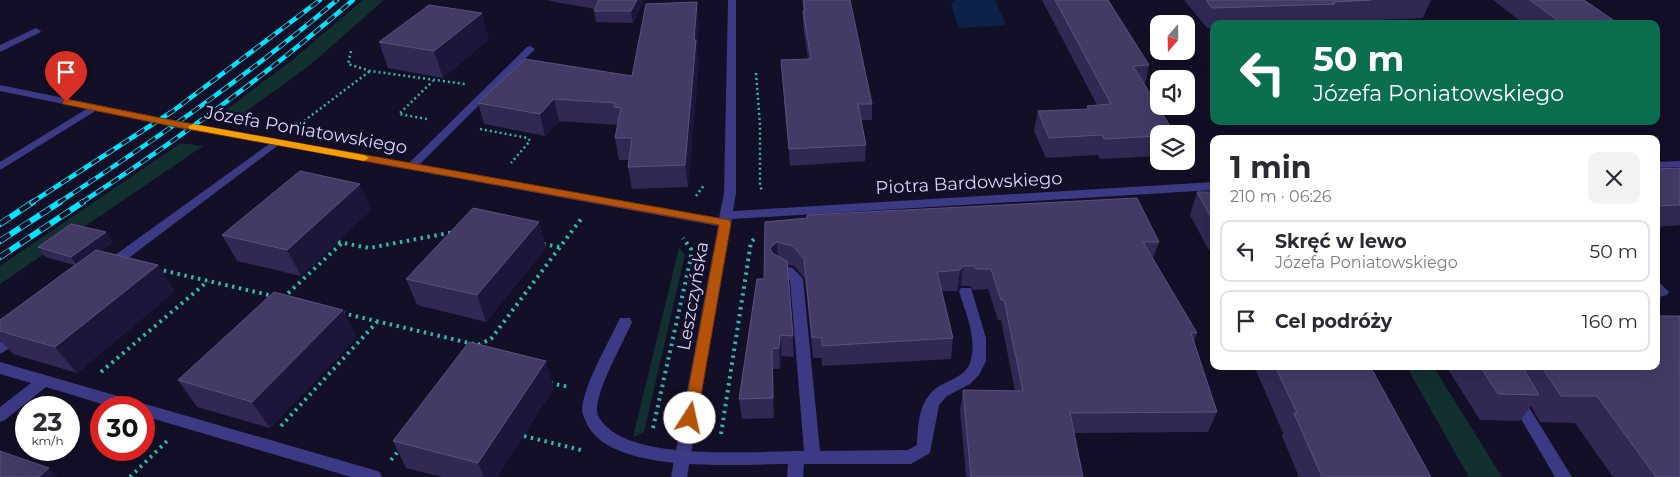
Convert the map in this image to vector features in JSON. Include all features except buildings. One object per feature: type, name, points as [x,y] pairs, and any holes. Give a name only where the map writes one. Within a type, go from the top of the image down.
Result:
[{"type":"street","name":"Leszczyńska","points":[[679,477],[726,219],[732,175],[732,0]]},
{"type":"street","points":[[0,49],[36,31]]},
{"type":"street","points":[[411,167],[530,48]]},
{"type":"street","name":"Józefa Poniatowskiego","points":[[0,88],[93,108],[664,214],[726,219]]},
{"type":"street","points":[[0,166],[93,108]]},
{"type":"street","points":[[102,272],[276,142]]},
{"type":"street","points":[[1660,165],[1674,164],[1680,174]]},
{"type":"street","name":"Piotra Bardowskiego","points":[[726,219],[1210,186]]},
{"type":"street","points":[[780,268],[788,271],[796,278],[813,458]]},
{"type":"street","points":[[625,322],[593,392],[589,412],[596,426],[610,440],[647,452],[683,458],[911,457],[924,448],[929,408],[936,396],[968,378],[978,364],[981,350],[966,291]]},
{"type":"street","points":[[0,349],[32,325]]},
{"type":"street","points":[[0,368],[96,396]]},
{"type":"street","points":[[0,416],[44,380]]},
{"type":"street","points":[[1511,390],[1564,477]]},
{"type":"street","points":[[155,413],[374,477]]},
{"type":"street","points":[[795,477],[796,458]]},
{"type":"path","points":[[351,51],[348,64],[370,71],[433,81]]},
{"type":"path","points":[[756,70],[760,126],[760,187],[765,192]]},
{"type":"path","points":[[298,126],[370,71]]},
{"type":"path","points":[[490,88],[437,79],[398,114],[528,138],[530,141],[509,165]]},
{"type":"path","points":[[339,312],[478,345],[491,339],[585,214]]},
{"type":"path","points":[[647,452],[691,257],[691,249],[680,236],[656,227],[664,214]]},
{"type":"path","points":[[338,242],[369,248],[457,231]]},
{"type":"path","points":[[717,459],[750,242],[762,233]]},
{"type":"path","points":[[282,298],[343,242]]},
{"type":"path","points":[[541,244],[560,247]]},
{"type":"path","points":[[118,260],[292,301]]},
{"type":"path","points":[[79,391],[208,281]]},
{"type":"path","points":[[263,445],[377,321]]},
{"type":"path","points":[[475,351],[478,345]]},
{"type":"path","points":[[545,381],[593,392]]},
{"type":"path","points":[[130,477],[186,422]]},
{"type":"path","points":[[390,462],[402,447]]},
{"type":"green space","points":[[363,0],[384,0],[310,65],[237,118],[219,115],[291,61]]},
{"type":"green space","points":[[181,143],[203,146],[0,284],[0,266]]},
{"type":"green space","points":[[679,248],[685,255],[644,432],[633,437]]},
{"type":"green space","points":[[1408,370],[1435,370],[1502,477],[1469,477]]},
{"type":"water","points":[[956,0],[995,0],[1006,25],[958,27],[951,4]]},
{"type":"railway","points":[[31,203],[173,111],[320,0]]},
{"type":"railway","points":[[58,203],[236,81],[337,0]]},
{"type":"railway","points":[[81,203],[151,156],[254,81],[353,0]]},
{"type":"railway","points":[[0,224],[33,202]]},
{"type":"railway","points":[[0,241],[60,202]]},
{"type":"railway","points":[[0,257],[83,202]]},
{"type":"slow traffic","points":[[193,127],[364,158]]},
{"type":"route","points":[[66,102],[664,214],[725,223],[690,418]]}]
